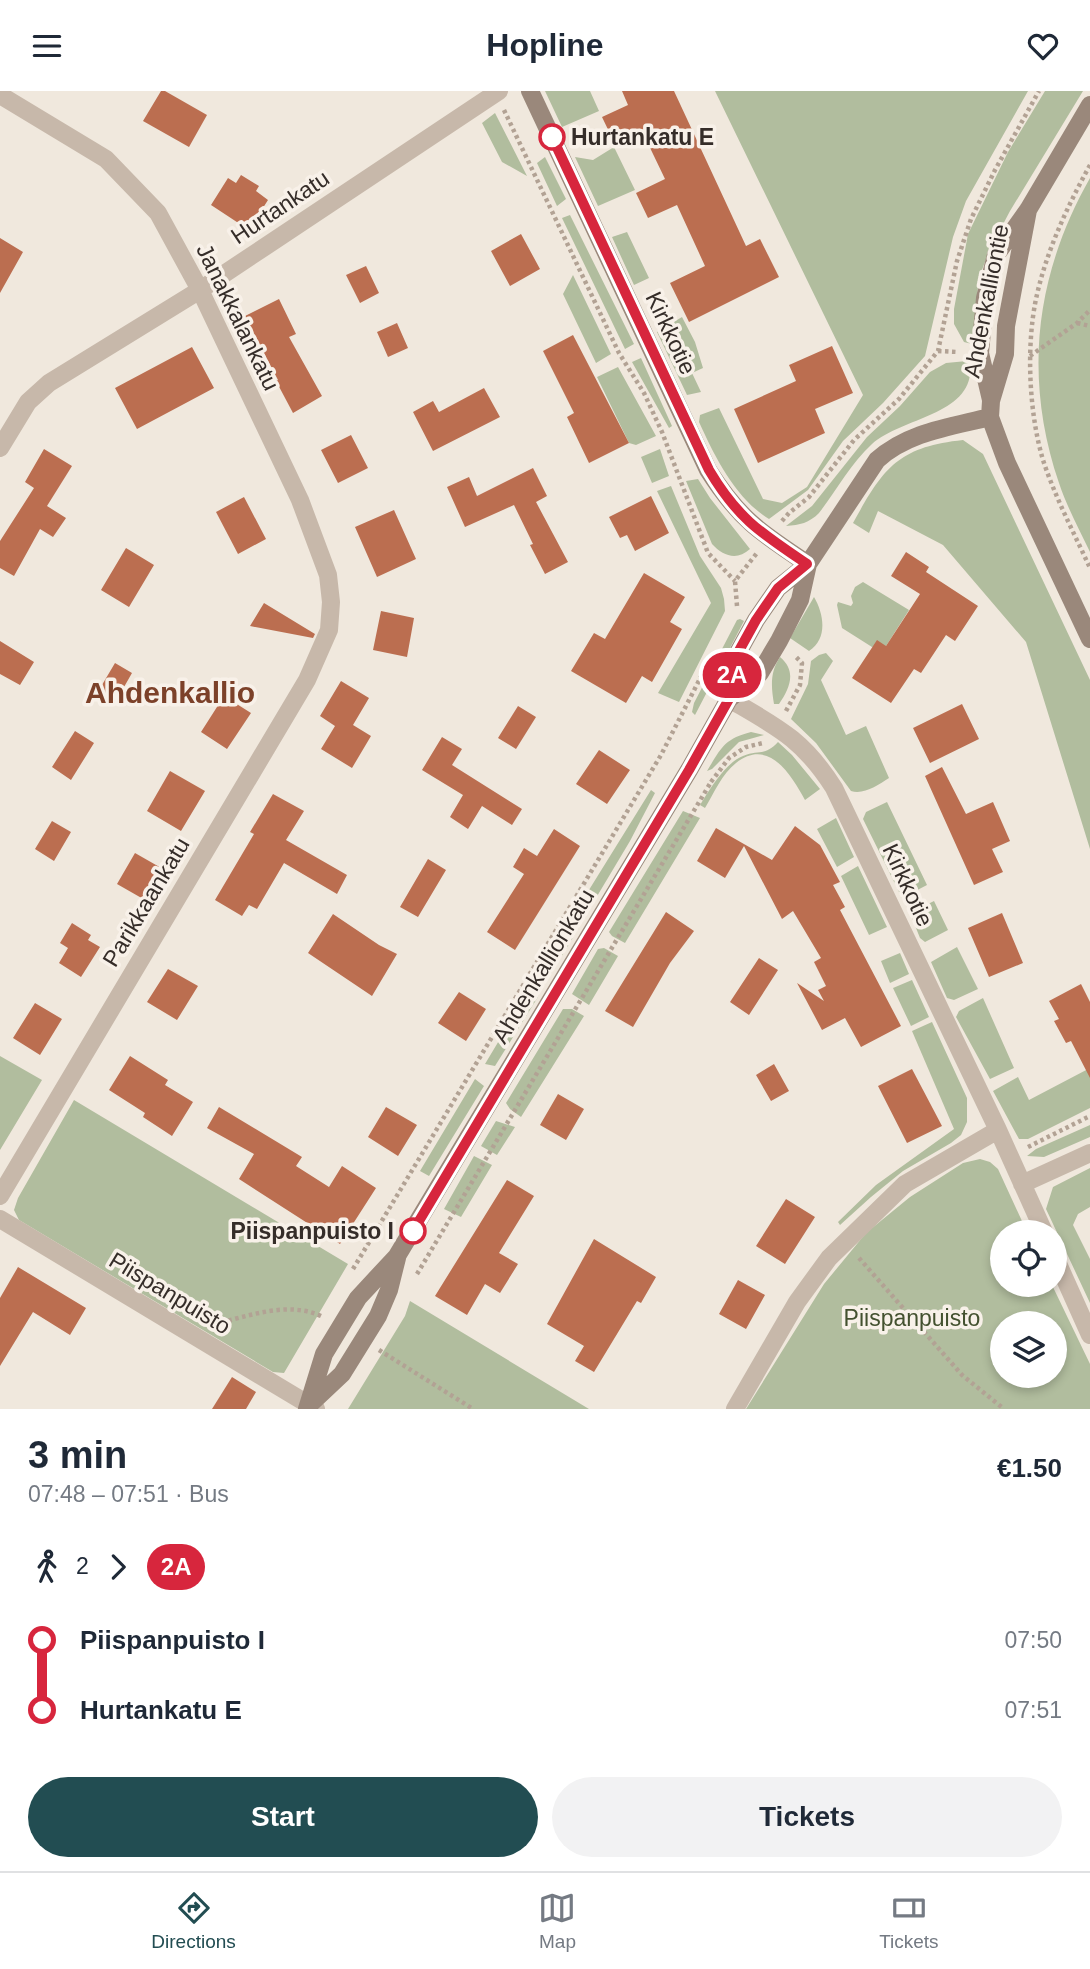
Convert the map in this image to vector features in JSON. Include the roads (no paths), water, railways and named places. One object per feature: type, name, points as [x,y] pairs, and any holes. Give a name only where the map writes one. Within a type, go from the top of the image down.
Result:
[{"type":"street","name":"Kirkkotie","points":[[530,91],[709,470],[734,508],[768,538],[807,564]]},
{"type":"street","name":"Hurtankatu","points":[[0,448],[28,402],[49,383],[200,290],[497,92]]},
{"type":"street","name":"Janakkalankatu","points":[[0,95],[106,159],[158,213],[200,290],[300,500],[328,575],[331,602],[329,630]]},
{"type":"street","name":"Ahdenkalliontie","points":[[990,409],[980,353],[989,276],[996,255],[1028,210],[1090,105]]},
{"type":"street","name":"Ahdenkalliontie","points":[[990,409],[1005,355],[1008,314],[1028,210]]},
{"type":"street","name":"Ahdenkallionkatu","points":[[729,699],[735,658],[756,620],[778,588],[807,564],[872,467],[890,448],[990,409]]},
{"type":"street","points":[[990,409],[1007,463],[1090,639]]},
{"type":"street","name":"Ahdenkallionkatu","points":[[311,1408],[324,1354],[358,1298],[397,1256],[729,699],[760,673],[800,600],[807,564]]},
{"type":"street","name":"Parikkaankatu","points":[[0,1196],[307,680],[329,630]]},
{"type":"street","name":"Kirkkotie","points":[[729,699],[785,731],[808,752],[834,788],[1038,1220]]},
{"type":"street","points":[[735,1409],[812,1279],[845,1241],[905,1184],[998,1130]]},
{"type":"street","points":[[1022,1184],[1090,1153]]},
{"type":"street","name":"Piispanpuisto","points":[[0,1219],[311,1408]]},
{"type":"street","name":"Ahdenkallionkatu","points":[[311,1408],[342,1374],[378,1316],[389,1290],[397,1256]]},
{"type":"street","points":[[1067,1284],[1090,1335]]},
{"type":"place","name":"Hurtankatu E","points":[[552,137]]},
{"type":"place","name":"Piispanpuisto I","points":[[413,1231]]},
{"type":"district","name":"Ahdenkallio","points":[[170,692]]}]
